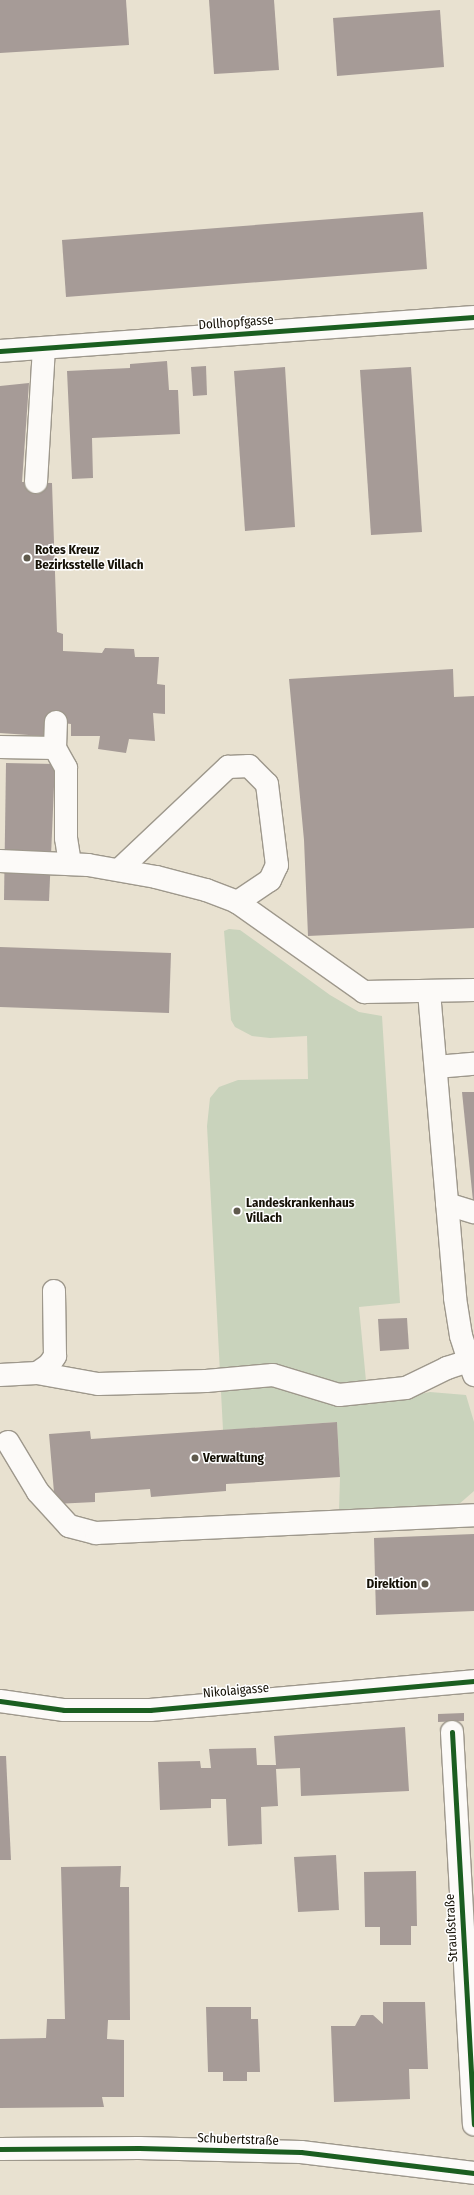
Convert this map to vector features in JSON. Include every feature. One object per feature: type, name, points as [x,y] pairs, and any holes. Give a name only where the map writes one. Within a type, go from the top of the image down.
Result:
[{"type":"street","name":"Dollhopfgasse","points":[[0,351],[474,317]]},
{"type":"street","points":[[36,482],[44,348]]},
{"type":"street","points":[[56,722],[55,748],[66,768],[66,838],[70,864]]},
{"type":"street","points":[[0,747],[55,748]]},
{"type":"street","points":[[120,870],[228,767],[249,766],[267,784],[277,865],[270,880],[236,902]]},
{"type":"street","points":[[0,861],[70,864],[120,870],[179,882],[236,902],[364,992],[474,990]]},
{"type":"street","points":[[0,1375],[37,1373],[98,1384],[206,1382],[273,1376],[339,1395],[406,1388],[447,1368],[472,1366],[461,1336],[455,1298],[429,992]]},
{"type":"street","points":[[436,1067],[474,1064]]},
{"type":"street","points":[[447,1204],[474,1212]]},
{"type":"street","points":[[37,1373],[49,1365],[55,1356],[54,1291]]},
{"type":"street","points":[[8,1442],[38,1492],[69,1526],[96,1533],[474,1515]]},
{"type":"street","name":"Nikolaigasse","points":[[0,1702],[64,1710],[150,1710],[474,1681]]},
{"type":"street","name":"Straußstraße","points":[[452,1732],[474,2124]]},
{"type":"street","name":"Schubertstraße","points":[[0,2149],[139,2148],[301,2152],[474,2173]]},
{"type":"green space","points":[[229,929],[240,930],[330,995],[359,1012],[382,1016],[400,1303],[359,1307],[366,1381],[378,1403],[430,1392],[466,1395],[474,1422],[474,1491],[458,1505],[339,1511],[340,1477],[337,1422],[223,1430],[207,1126],[210,1098],[219,1087],[238,1080],[308,1079],[307,1036],[270,1038],[252,1036],[235,1027],[231,1020],[224,931]]},
{"type":"building","points":[[0,0],[126,0],[129,45],[0,53]]},
{"type":"building","points":[[209,0],[274,0],[279,70],[214,74]]},
{"type":"building","points":[[440,10],[444,67],[337,76],[333,18]]},
{"type":"building","points":[[423,212],[427,269],[66,297],[62,240]]},
{"type":"building","points":[[167,361],[169,390],[178,390],[180,434],[92,438],[93,478],[72,479],[67,371],[130,368],[130,364]]},
{"type":"building","points":[[206,366],[207,395],[193,396],[191,367]]},
{"type":"building","points":[[285,367],[295,527],[245,531],[234,371]]},
{"type":"building","points":[[411,367],[422,532],[371,535],[360,370]]},
{"type":"building","name":"Rotes Kreuz Bezirksstelle Villach","points":[[29,383],[22,482],[52,483],[57,632],[63,634],[63,651],[102,653],[105,648],[134,649],[135,657],[159,657],[157,684],[165,685],[165,714],[153,713],[155,741],[129,739],[126,753],[98,749],[100,736],[71,736],[71,724],[46,721],[43,736],[0,733],[0,386]]},
{"type":"building","points":[[453,669],[454,697],[474,696],[474,928],[308,936],[304,840],[289,679]]},
{"type":"building","points":[[6,763],[55,764],[49,901],[4,900]]},
{"type":"building","points":[[0,947],[171,953],[169,1013],[0,1007]]},
{"type":"building","points":[[462,1092],[474,1092],[474,1201],[473,1201]]},
{"type":"building","points":[[407,1318],[409,1349],[380,1351],[378,1319]]},
{"type":"building","name":"Verwaltung","points":[[337,1422],[340,1477],[226,1484],[226,1491],[151,1497],[150,1489],[95,1493],[95,1502],[55,1504],[49,1434],[90,1431],[91,1439]]},
{"type":"building","name":"Direktion","points":[[474,1534],[474,1611],[376,1615],[374,1538]]},
{"type":"building","points":[[464,1713],[464,1721],[438,1722],[438,1714]]},
{"type":"building","points":[[405,1727],[409,1791],[301,1796],[300,1768],[276,1769],[278,1806],[261,1807],[262,1844],[228,1846],[226,1799],[211,1799],[211,1808],[160,1810],[158,1762],[200,1761],[201,1768],[211,1768],[209,1749],[256,1748],[257,1765],[276,1765],[274,1736]]},
{"type":"building","points":[[0,1756],[6,1756],[11,1860],[0,1860]]},
{"type":"building","points":[[336,1855],[339,1910],[298,1912],[294,1857]]},
{"type":"building","points":[[121,1866],[120,1887],[129,1887],[130,2020],[108,2020],[107,2039],[124,2040],[124,2097],[102,2097],[104,2107],[0,2108],[0,2039],[46,2038],[47,2019],[65,2019],[61,1867]]},
{"type":"building","points":[[416,1871],[417,1926],[411,1926],[411,1945],[380,1945],[380,1927],[365,1927],[364,1872]]},
{"type":"building","points":[[383,2002],[425,2002],[428,2069],[409,2069],[410,2099],[334,2102],[331,2026],[355,2026],[361,2015],[373,2015],[383,2024]]},
{"type":"building","points":[[206,2007],[251,2007],[251,2019],[258,2019],[260,2072],[247,2072],[247,2081],[223,2081],[223,2072],[208,2072]]},
{"type":"cycle path","points":[[0,351],[474,317]]},
{"type":"cycle path","points":[[0,1701],[64,1710],[150,1710],[474,1681]]},
{"type":"cycle path","points":[[452,1732],[474,2124]]},
{"type":"cycle path","points":[[0,2149],[139,2148],[301,2152],[474,2173]]},
{"type":"place","name":"Rotes Kreuz Bezirksstelle Villach","points":[[27,558]]},
{"type":"place","name":"Landeskrankenhaus Villach","points":[[237,1211]]},
{"type":"place","name":"Verwaltung","points":[[195,1458]]},
{"type":"place","name":"Direktion","points":[[425,1584]]}]
